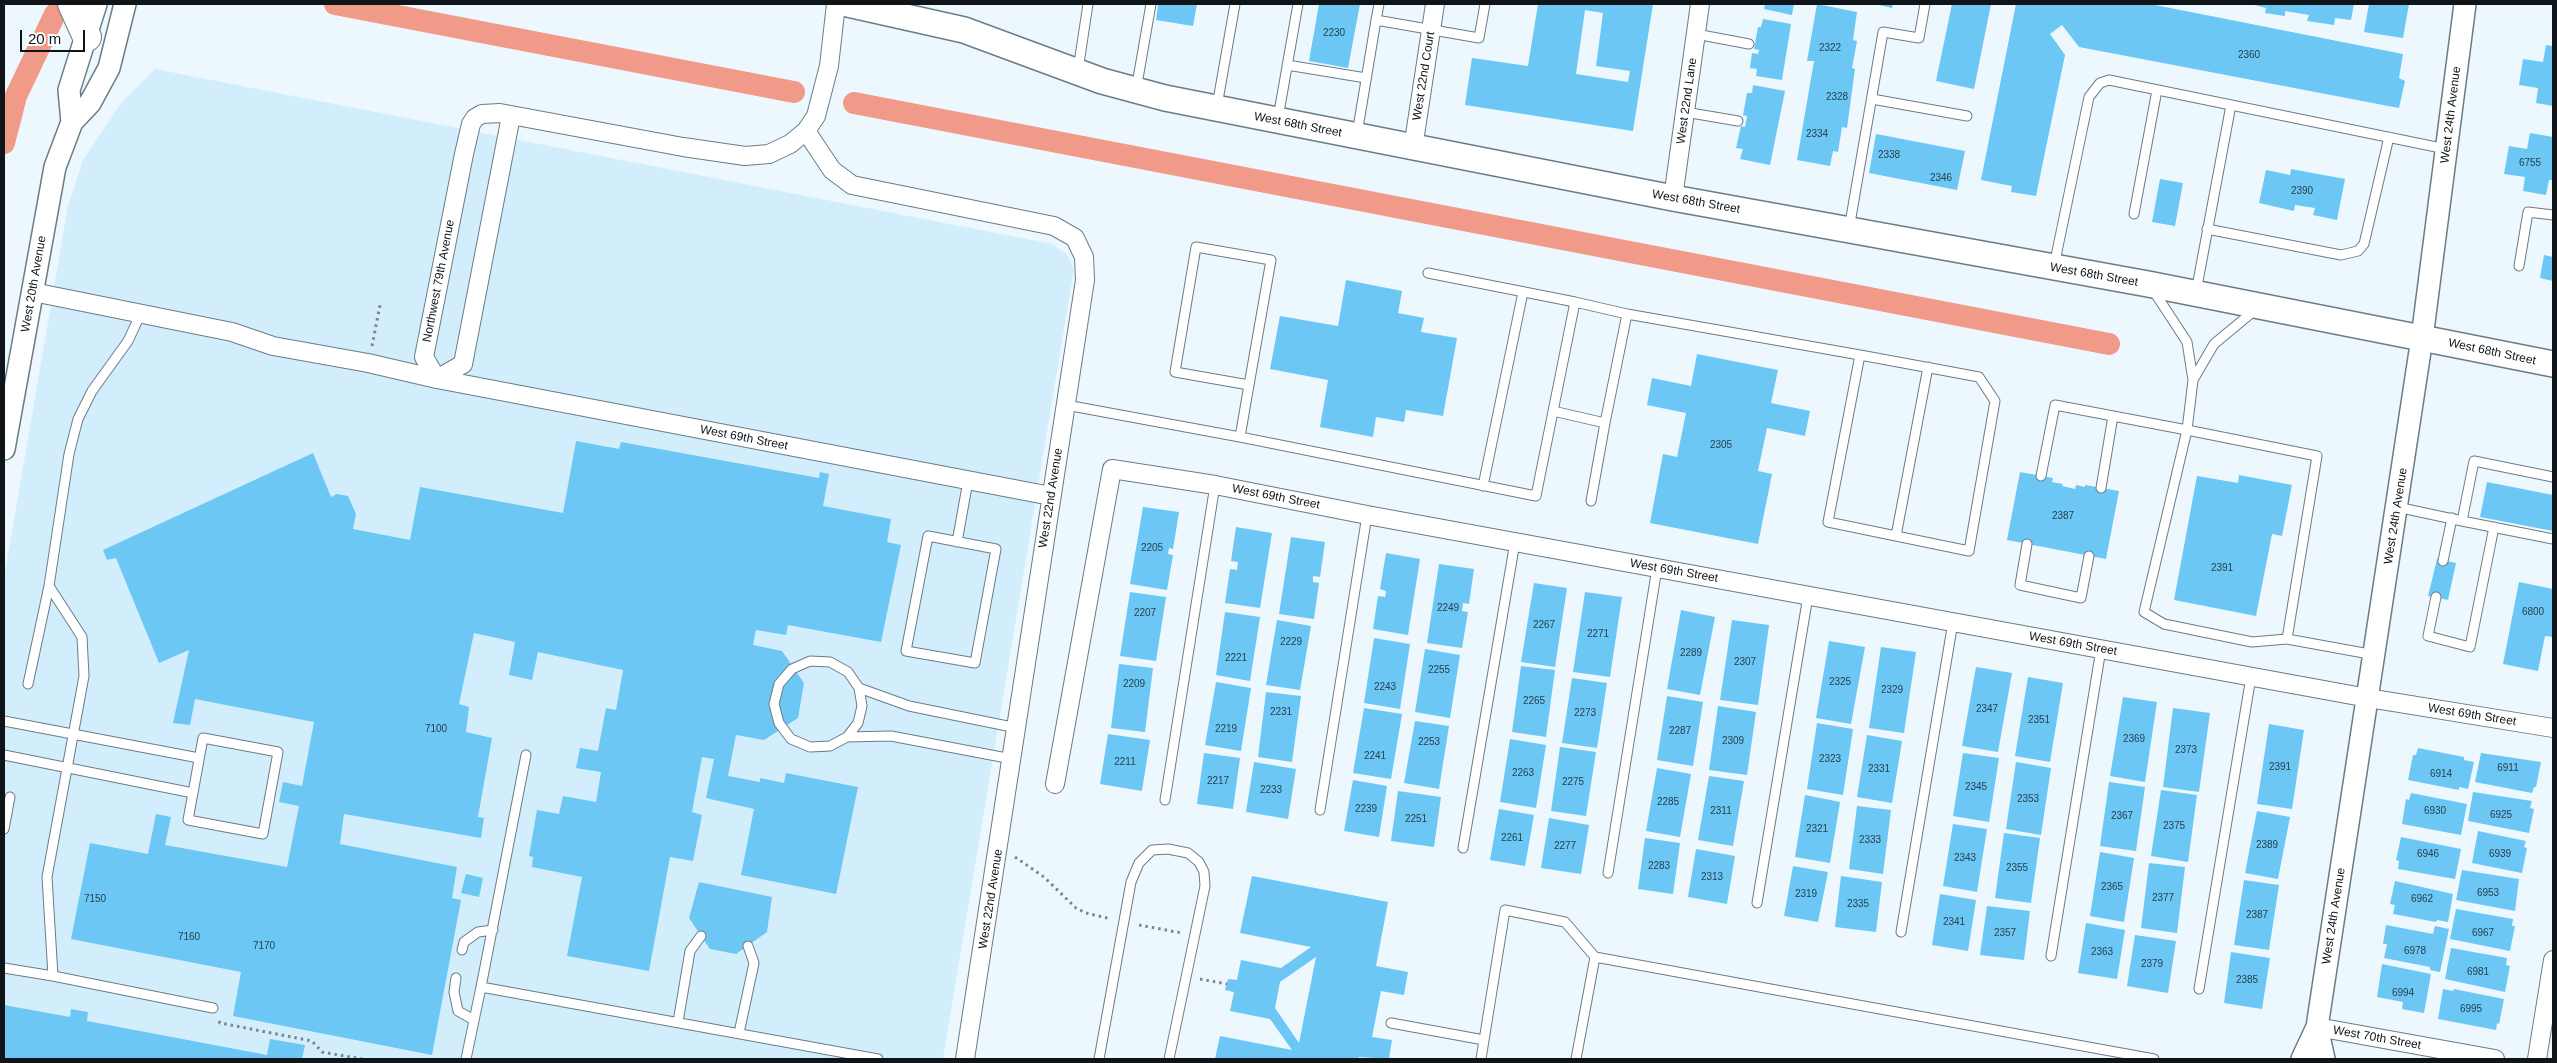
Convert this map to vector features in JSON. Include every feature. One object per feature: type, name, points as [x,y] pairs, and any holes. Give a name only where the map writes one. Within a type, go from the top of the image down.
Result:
[{"type":"highway","points":[[72,4],[87,37]]},
{"type":"main road","name":"West 68th Street","points":[[848,4],[964,30],[1078,72],[1136,90],[1216,109],[1673,198],[2196,293],[2553,364]]},
{"type":"street","name":"West 20th Avenue","points":[[72,122],[69,90],[96,4]]},
{"type":"street","name":"West 20th Avenue","points":[[4,449],[55,167],[72,122],[90,103],[103,82],[117,44],[125,4]]},
{"type":"street","name":"Northwest 79th Avenue","points":[[437,379],[424,357],[471,124],[482,114],[490,112],[683,147],[745,156],[760,156],[776,152],[806,131],[816,116],[828,72],[836,4]]},
{"type":"street","name":"West 22nd Court","points":[[1413,148],[1435,4]]},
{"type":"street","name":"West 22nd Lane","points":[[1673,198],[1700,4]]},
{"type":"street","name":"West 24th Avenue","points":[[2302,1059],[2317,1027],[2375,655],[2422,338],[2466,4]]},
{"type":"street","points":[[437,379],[463,364],[511,116]]},
{"type":"street","name":"West 22nd Avenue","points":[[806,131],[832,170],[852,185],[1040,222],[1068,232],[1074,238],[1084,257],[1086,269],[1066,405],[999,849],[965,1059]]},
{"type":"street","name":"West 69th Street","points":[[33,292],[232,332],[273,346],[368,362],[437,379],[1051,496]]},
{"type":"street","name":"West 69th Street","points":[[1055,784],[1112,468],[1215,485],[1367,515],[2251,677],[2553,728]]},
{"type":"street","points":[[2537,1059],[2553,960]]},
{"type":"street","name":"West 24th Avenue","points":[[2317,1027],[2324,1059]]},
{"type":"street","name":"West 70th Street","points":[[2317,1027],[2495,1059]]},
{"type":"lane","points":[[1078,72],[1088,4]]},
{"type":"lane","points":[[1136,90],[1151,4]]},
{"type":"lane","points":[[1216,109],[1235,4]]},
{"type":"lane","points":[[1278,121],[1298,4]]},
{"type":"lane","points":[[1357,136],[1379,4]]},
{"type":"lane","points":[[1376,20],[1479,38],[1485,4]]},
{"type":"lane","points":[[1849,229],[1884,32],[1919,38],[1925,4]]},
{"type":"lane","points":[[1696,34],[1749,44]]},
{"type":"lane","points":[[1287,65],[1366,78]]},
{"type":"lane","points":[[2054,268],[2087,106],[2094,88],[2100,82],[2109,80],[2447,149]]},
{"type":"lane","points":[[2134,214],[2157,90]]},
{"type":"lane","points":[[1872,99],[1967,116]]},
{"type":"lane","points":[[2196,293],[2231,105]]},
{"type":"lane","points":[[1685,112],[1738,121]]},
{"type":"lane","points":[[2207,229],[2341,255],[2358,250],[2364,244],[2389,137]]},
{"type":"lane","points":[[2519,266],[2528,212],[2553,215]]},
{"type":"lane","points":[[1240,437],[1271,260],[1196,247],[1174,372],[1249,385]]},
{"type":"lane","points":[[1428,273],[1627,314],[1860,355],[1979,377],[1995,401],[1968,551],[1828,522],[1860,355]]},
{"type":"lane","points":[[2148,284],[2187,342],[2194,380],[2187,430],[2144,612],[2164,624],[2252,642],[2287,639],[2375,655]]},
{"type":"lane","points":[[1483,486],[1523,292]]},
{"type":"lane","points":[[1066,405],[1240,437],[1536,496],[1575,302]]},
{"type":"lane","points":[[2194,380],[2214,344],[2259,306]]},
{"type":"lane","points":[[28,684],[48,586],[69,454],[78,419],[92,391],[128,341],[141,313]]},
{"type":"lane","points":[[1590,501],[1627,314]]},
{"type":"lane","points":[[1896,536],[1928,368]]},
{"type":"lane","points":[[2041,476],[2055,405],[2318,456],[2287,639]]},
{"type":"lane","points":[[1553,411],[1605,423]]},
{"type":"lane","points":[[2101,488],[2113,416]]},
{"type":"lane","points":[[2462,520],[2474,461],[2553,477]]},
{"type":"lane","points":[[957,542],[968,481]]},
{"type":"lane","points":[[1165,800],[1215,485]]},
{"type":"lane","points":[[2397,508],[2553,539]]},
{"type":"lane","points":[[1320,810],[1367,515]]},
{"type":"lane","points":[[2443,560],[2452,518]]},
{"type":"lane","points":[[2436,597],[2428,636],[2470,647],[2494,527]]},
{"type":"lane","points":[[928,536],[957,542],[996,549],[975,663],[906,651],[928,536]]},
{"type":"lane","points":[[1463,848],[1514,542]]},
{"type":"lane","points":[[2027,544],[2020,586],[2081,598],[2090,556]]},
{"type":"lane","points":[[1608,873],[1657,568]]},
{"type":"lane","points":[[48,586],[82,637],[84,676],[46,877],[53,976]]},
{"type":"lane","points":[[1756,903],[1808,596]]},
{"type":"lane","points":[[1901,932],[1953,622]]},
{"type":"lane","points":[[2051,956],[2101,649]]},
{"type":"lane","points":[[810,661],[830,662],[848,672],[859,688],[862,706],[858,723],[847,737],[830,746],[810,747],[791,739],[779,723],[774,704],[779,684],[792,669],[810,661]]},
{"type":"lane","points":[[2199,989],[2251,677]]},
{"type":"lane","points":[[859,688],[909,706],[1017,728]]},
{"type":"lane","points":[[4,721],[199,758]]},
{"type":"lane","points":[[847,737],[891,736],[1012,759]]},
{"type":"lane","points":[[203,738],[278,752],[263,834],[188,820],[199,758],[203,738]]},
{"type":"lane","points":[[4,755],[193,793]]},
{"type":"lane","points":[[466,1059],[493,930],[526,755]]},
{"type":"lane","points":[[4,828],[10,797]]},
{"type":"lane","points":[[1099,1059],[1131,882],[1139,863],[1152,850],[1168,849],[1188,854],[1199,862],[1204,872],[1204,886],[1195,935],[1169,1059]]},
{"type":"lane","points":[[1481,1059],[1505,910],[1565,922],[1594,958],[2152,1059]]},
{"type":"lane","points":[[462,950],[464,942],[478,932],[493,930]]},
{"type":"lane","points":[[678,1022],[690,951],[701,936]]},
{"type":"lane","points":[[739,1033],[754,963],[748,946]]},
{"type":"lane","points":[[1576,1059],[1594,958]]},
{"type":"lane","points":[[4,968],[213,1008]]},
{"type":"lane","points":[[456,978],[454,992],[458,1010],[474,1020]]},
{"type":"lane","points":[[481,987],[878,1059]]},
{"type":"lane","points":[[1391,1023],[1484,1040]]},
{"type":"path","points":[[368,362],[380,305]]},
{"type":"path","points":[[999,849],[1037,870],[1076,908],[1086,913],[1195,935]]},
{"type":"path","points":[[1186,976],[1227,984]]},
{"type":"path","points":[[213,1008],[220,1023],[312,1041],[322,1052],[362,1059]]},
{"type":"shaded area","points":[[155,69],[1052,244],[1067,254],[1074,269],[943,1059],[4,1059],[4,578],[68,206],[83,160],[122,102]]},
{"type":"building","points":[[1158,4],[1197,4],[1193,26],[1156,20]]},
{"type":"building","points":[[1319,4],[1360,4],[1348,68],[1309,61]]},
{"type":"building","points":[[1538,4],[1653,4],[1633,131],[1465,105],[1472,58],[1528,66]],"holes":[[[1585,10],[1603,13],[1596,66],[1630,71],[1628,82],[1576,74]]]},
{"type":"building","points":[[1765,4],[1794,4],[1792,15],[1764,9]]},
{"type":"building","points":[[1817,4],[1857,12],[1853,40],[1857,41],[1852,68],[1855,69],[1847,128],[1842,127],[1838,152],[1833,151],[1830,166],[1797,160],[1814,61],[1807,61]]},
{"type":"building","points":[[1875,4],[1893,4],[1892,8]]},
{"type":"building","points":[[1952,4],[1991,4],[1974,89],[1936,81]]},
{"type":"building","points":[[2016,4],[2150,4],[2403,54],[2399,78],[2405,81],[2399,108],[2079,47],[2062,25],[2050,34],[2065,55],[2036,196],[2011,192],[2012,186],[1981,180]]},
{"type":"building","points":[[2251,4],[2354,4],[2351,20],[2335,18],[2334,25],[2307,21],[2309,15],[2285,11],[2285,16],[2265,13],[2266,8]]},
{"type":"building","points":[[2369,4],[2409,4],[2403,38],[2364,32]]},
{"type":"building","points":[[1763,19],[1791,24],[1782,80],[1756,76],[1757,69],[1750,68],[1752,53],[1758,54],[1759,50],[1754,49],[1758,27],[1761,27]]},
{"type":"building","points":[[2546,45],[2553,46],[2553,106],[2536,103],[2538,88],[2519,85],[2523,59],[2543,62]]},
{"type":"building","points":[[1753,85],[1785,91],[1770,165],[1740,159],[1743,149],[1736,148],[1741,126],[1745,127],[1747,116],[1743,115],[1747,93],[1752,93]]},
{"type":"building","points":[[2530,133],[2553,137],[2553,180],[2549,180],[2546,195],[2523,191],[2525,177],[2504,174],[2509,146],[2527,149]]},
{"type":"building","points":[[1876,134],[1965,151],[1957,190],[1869,173]]},
{"type":"building","points":[[2291,169],[2345,179],[2337,220],[2313,215],[2315,208],[2295,205],[2294,211],[2259,203],[2266,170],[2290,175]]},
{"type":"building","points":[[2160,179],[2183,183],[2175,226],[2152,222]]},
{"type":"building","points":[[2544,255],[2553,257],[2553,281],[2540,278]]},
{"type":"building","points":[[1346,280],[1402,291],[1398,313],[1424,318],[1421,332],[1457,338],[1443,416],[1406,410],[1404,422],[1376,417],[1373,437],[1320,427],[1328,380],[1270,369],[1280,316],[1338,326]]},
{"type":"building","points":[[1697,354],[1778,370],[1771,403],[1810,411],[1805,436],[1767,428],[1758,471],[1772,474],[1758,544],[1650,523],[1663,454],[1677,457],[1686,413],[1647,405],[1652,378],[1691,386]]},
{"type":"building","points":[[576,441],[619,449],[621,442],[819,478],[820,472],[829,474],[823,506],[891,519],[887,542],[901,545],[881,642],[788,625],[786,635],[756,630],[753,645],[782,651],[804,683],[798,718],[764,740],[736,735],[728,776],[760,782],[760,778],[784,783],[786,773],[858,787],[836,894],[741,875],[754,809],[706,798],[714,759],[702,757],[692,812],[702,815],[693,861],[670,857],[649,971],[567,956],[582,877],[532,867],[533,857],[529,856],[537,810],[559,814],[563,796],[596,802],[601,772],[576,768],[580,748],[598,751],[606,708],[616,710],[623,670],[538,652],[532,680],[509,675],[515,642],[474,633],[459,704],[469,707],[466,732],[492,738],[478,817],[484,818],[481,838],[344,814],[340,844],[457,867],[452,898],[461,900],[432,1055],[233,1016],[241,972],[71,939],[90,843],[148,854],[156,814],[171,817],[165,845],[287,867],[299,806],[279,802],[283,782],[302,786],[314,722],[195,699],[190,725],[173,723],[189,650],[159,663],[116,558],[107,560],[103,550],[313,453],[331,497],[337,494],[348,496],[356,514],[353,529],[410,540],[420,487],[563,513]]},
{"type":"building","points":[[2020,472],[2053,478],[2052,482],[2075,489],[2076,485],[2085,487],[2085,485],[2119,491],[2106,559],[2007,540]]},
{"type":"building","points":[[2239,475],[2292,485],[2282,536],[2272,534],[2256,616],[2174,600],[2197,476],[2238,483]]},
{"type":"building","points":[[2487,482],[2553,495],[2553,531],[2480,517]]},
{"type":"building","points":[[1143,507],[1179,512],[1173,549],[1169,548],[1168,554],[1173,555],[1167,590],[1130,584]]},
{"type":"building","points":[[1236,527],[1272,533],[1260,608],[1225,603],[1230,569],[1237,570],[1238,562],[1231,561]]},
{"type":"building","points":[[1291,537],[1325,542],[1320,577],[1313,576],[1313,582],[1319,583],[1314,619],[1279,614]]},
{"type":"building","points":[[1386,553],[1420,559],[1408,635],[1373,629],[1378,596],[1385,597],[1386,591],[1380,589]]},
{"type":"building","points":[[2437,559],[2456,563],[2448,600],[2428,596]]},
{"type":"building","points":[[1439,564],[1474,569],[1469,604],[1463,603],[1462,611],[1468,612],[1462,648],[1427,643]]},
{"type":"building","points":[[2519,582],[2553,589],[2553,637],[2545,636],[2538,671],[2503,664]]},
{"type":"building","points":[[1534,583],[1567,588],[1555,667],[1521,662]]},
{"type":"building","points":[[1130,592],[1166,597],[1156,661],[1120,656]]},
{"type":"building","points":[[1585,592],[1622,597],[1610,677],[1573,672]]},
{"type":"building","points":[[1681,610],[1715,617],[1700,695],[1667,689]]},
{"type":"building","points":[[1225,612],[1260,617],[1250,681],[1216,675]]},
{"type":"building","points":[[1277,620],[1311,626],[1300,690],[1266,685]]},
{"type":"building","points":[[1732,620],[1769,625],[1758,705],[1720,700]]},
{"type":"building","points":[[1374,638],[1410,644],[1400,709],[1364,703]]},
{"type":"building","points":[[1829,641],[1865,647],[1851,724],[1816,718]]},
{"type":"building","points":[[1881,647],[1916,652],[1904,733],[1869,728]]},
{"type":"building","points":[[1425,649],[1460,655],[1450,718],[1415,712]]},
{"type":"building","points":[[1119,664],[1153,668],[1145,732],[1111,728]]},
{"type":"building","points":[[1521,666],[1555,670],[1546,737],[1512,732]]},
{"type":"building","points":[[1976,667],[2012,673],[1998,752],[1962,746]]},
{"type":"building","points":[[2028,677],[2063,683],[2050,762],[2015,756]]},
{"type":"building","points":[[1572,678],[1607,683],[1597,748],[1562,743]]},
{"type":"building","points":[[1216,682],[1251,688],[1241,751],[1205,745]]},
{"type":"building","points":[[1266,692],[1301,696],[1292,762],[1258,757]]},
{"type":"building","points":[[1667,696],[1703,702],[1693,766],[1657,760]]},
{"type":"building","points":[[2123,697],[2157,702],[2145,782],[2110,776]]},
{"type":"building","points":[[1718,706],[1756,712],[1747,775],[1709,770]]},
{"type":"building","points":[[1364,708],[1402,714],[1391,779],[1353,773]]},
{"type":"building","points":[[2173,708],[2210,713],[2199,792],[2163,787]]},
{"type":"building","points":[[1415,721],[1449,726],[1439,789],[1404,783]]},
{"type":"building","points":[[1817,723],[1853,729],[1843,795],[1807,789]]},
{"type":"building","points":[[2269,724],[2304,730],[2292,809],[2257,804]]},
{"type":"building","points":[[1108,734],[1150,740],[1142,791],[1100,784]]},
{"type":"building","points":[[1867,735],[1902,741],[1892,803],[1857,797]]},
{"type":"building","points":[[1510,739],[1546,745],[1536,808],[1500,802]]},
{"type":"building","points":[[1560,747],[1596,752],[1586,816],[1551,811]]},
{"type":"building","points":[[2418,748],[2464,757],[2464,760],[2474,762],[2468,789],[2459,787],[2459,790],[2408,780],[2413,755],[2416,755]]},
{"type":"building","points":[[1204,753],[1240,758],[1233,809],[1197,804]]},
{"type":"building","points":[[1963,753],[1999,758],[1989,822],[1953,816]]},
{"type":"building","points":[[2481,753],[2541,762],[2536,787],[2534,787],[2532,793],[2475,782]]},
{"type":"building","points":[[1254,762],[1296,769],[1288,819],[1246,812]]},
{"type":"building","points":[[2016,762],[2051,768],[2041,835],[2006,829]]},
{"type":"building","points":[[1657,768],[1691,774],[1680,837],[1646,831]]},
{"type":"building","points":[[1709,776],[1744,781],[1733,846],[1698,840]]},
{"type":"building","points":[[1353,780],[1387,786],[1379,837],[1344,831]]},
{"type":"building","points":[[2109,782],[2145,787],[2136,851],[2100,846]]},
{"type":"building","points":[[2161,790],[2197,795],[2188,862],[2151,856]]},
{"type":"building","points":[[1398,791],[1441,797],[1434,847],[1391,841]]},
{"type":"building","points":[[2473,792],[2532,801],[2530,808],[2534,809],[2529,833],[2468,821]]},
{"type":"building","points":[[2411,793],[2467,804],[2461,835],[2402,824],[2406,799],[2409,800]]},
{"type":"building","points":[[1805,795],[1840,802],[1830,863],[1795,857]]},
{"type":"building","points":[[1857,806],[1891,810],[1883,874],[1849,869]]},
{"type":"building","points":[[1499,809],[1534,815],[1525,866],[1490,860]]},
{"type":"building","points":[[2257,811],[2290,817],[2278,879],[2245,873]]},
{"type":"building","points":[[1549,818],[1589,825],[1581,874],[1541,868]]},
{"type":"building","points":[[1953,824],[1987,829],[1977,892],[1943,886]]},
{"type":"building","points":[[2478,831],[2526,841],[2524,847],[2527,848],[2522,873],[2472,863]]},
{"type":"building","points":[[2004,833],[2040,838],[2031,903],[1995,898]]},
{"type":"building","points":[[2401,837],[2461,849],[2455,879],[2398,869],[2399,861],[2396,860]]},
{"type":"building","points":[[1645,838],[1680,843],[1673,894],[1638,889]]},
{"type":"building","points":[[1696,849],[1735,856],[1727,904],[1688,897]]},
{"type":"building","points":[[2100,852],[2134,858],[2124,922],[2090,916]]},
{"type":"building","points":[[2149,863],[2185,867],[2177,933],[2141,928]]},
{"type":"building","points":[[1793,866],[1828,872],[1818,922],[1784,916]]},
{"type":"building","points":[[2462,870],[2519,879],[2515,911],[2456,900]]},
{"type":"building","points":[[466,874],[483,878],[479,897],[461,893]]},
{"type":"building","points":[[1252,876],[1388,902],[1376,966],[1408,972],[1404,995],[1381,991],[1372,1037],[1392,1040],[1389,1059],[1359,1057],[1358,1059],[1215,1059],[1220,1036],[1292,1050],[1270,1019],[1230,1011],[1234,992],[1225,990],[1228,979],[1237,980],[1241,960],[1281,968],[1311,947],[1240,933]],"holes":[[[1316,957],[1299,1043],[1275,1008],[1280,982]]]},
{"type":"building","points":[[1841,876],[1882,882],[1876,932],[1835,927]]},
{"type":"building","points":[[2244,880],[2279,885],[2269,950],[2234,945]]},
{"type":"building","points":[[2395,881],[2453,894],[2448,922],[2437,920],[2436,922],[2393,914],[2395,905],[2390,904]]},
{"type":"building","points":[[699,882],[772,897],[767,932],[736,954],[710,949],[689,918]]},
{"type":"building","points":[[1940,894],[1976,900],[1968,951],[1932,945]]},
{"type":"building","points":[[1987,906],[2030,911],[2024,960],[1980,955]]},
{"type":"building","points":[[2456,909],[2513,919],[2512,926],[2515,926],[2510,951],[2450,939]]},
{"type":"building","points":[[2086,923],[2125,930],[2117,979],[2078,973]]},
{"type":"building","points":[[2386,925],[2433,934],[2435,926],[2449,929],[2440,972],[2430,970],[2430,967],[2384,958],[2387,944],[2383,944]]},
{"type":"building","points":[[2135,935],[2176,941],[2168,993],[2127,986]]},
{"type":"building","points":[[2451,948],[2507,958],[2506,965],[2510,966],[2505,992],[2445,979]]},
{"type":"building","points":[[2231,952],[2270,958],[2262,1009],[2224,1003]]},
{"type":"building","points":[[2382,964],[2431,974],[2424,1013],[2402,1009],[2403,1002],[2377,997]]},
{"type":"building","points":[[2443,989],[2453,991],[2454,989],[2504,999],[2496,1030],[2438,1019]]},
{"type":"building","points":[[4,1005],[70,1017],[71,1009],[88,1012],[87,1021],[267,1055],[270,1039],[305,1045],[302,1059],[4,1059]]},
{"type":"waterway","points":[[335,4],[794,92]]},
{"type":"waterway","points":[[4,143],[16,96],[55,14]]},
{"type":"waterway","points":[[854,103],[2109,344]]}]
